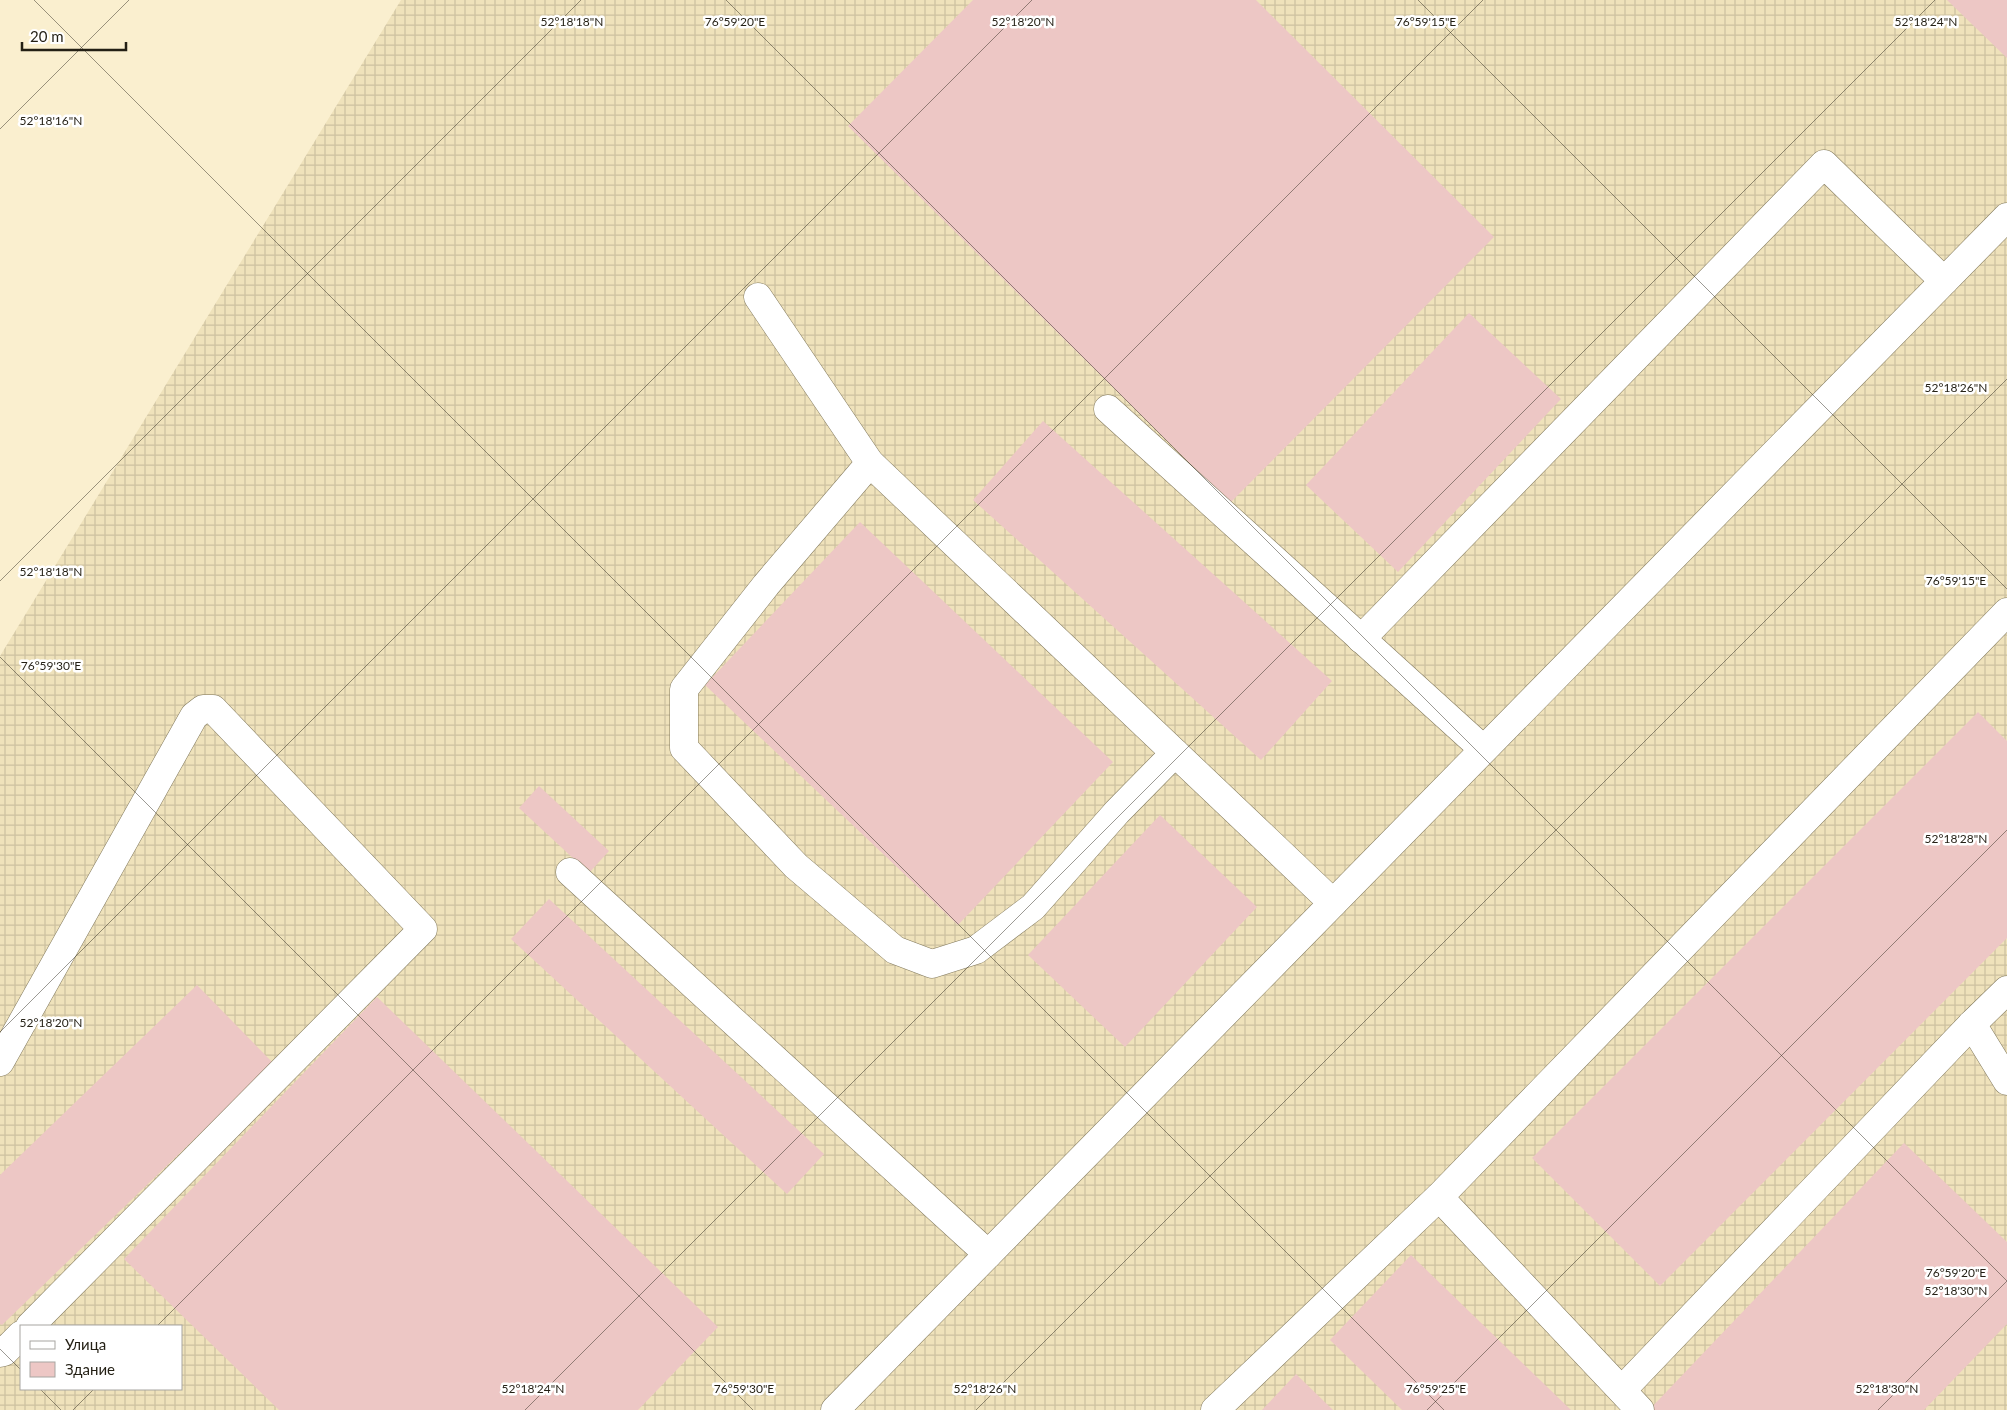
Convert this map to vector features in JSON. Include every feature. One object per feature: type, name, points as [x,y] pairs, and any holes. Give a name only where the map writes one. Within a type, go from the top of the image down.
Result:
[{"type":"street","points":[[1361,639],[1824,164],[1944,281]]},
{"type":"street","points":[[835,1410],[2007,217]]},
{"type":"street","points":[[758,297],[870,463],[1332,903]]},
{"type":"street","points":[[1108,409],[1483,750]]},
{"type":"street","points":[[870,463],[766,585],[684,690],[684,748],[796,866],[895,950],[932,964],[976,950],[1032,907],[1117,812],[1175,753]]},
{"type":"street","points":[[1215,1410],[1439,1197],[2007,612]]},
{"type":"street","points":[[0,1062],[194,716],[204,709],[213,709],[423,929],[31,1325]]},
{"type":"street","points":[[570,872],[988,1254]]},
{"type":"street","points":[[1622,1390],[1972,1024],[2007,990]]},
{"type":"street","points":[[1972,1024],[2007,1081]]},
{"type":"street","points":[[1439,1197],[1640,1410]]},
{"type":"street","points":[[0,1353],[4,1352],[20,1336]]},
{"type":"shaded area","points":[[401,0],[2007,0],[2007,1410],[0,1410],[0,656]]},
{"type":"building","points":[[973,0],[1256,0],[1494,237],[1230,503],[848,126]]},
{"type":"building","points":[[1947,0],[2007,0],[2007,58]]},
{"type":"building","points":[[1469,313],[1561,399],[1398,572],[1306,485]]},
{"type":"building","points":[[1043,421],[1332,681],[1261,760],[973,500]]},
{"type":"building","points":[[860,522],[1113,762],[958,925],[705,685]]},
{"type":"building","points":[[1978,712],[2007,741],[2007,938],[1660,1286],[1532,1158]]},
{"type":"building","points":[[539,786],[609,851],[589,873],[519,808]]},
{"type":"building","points":[[1160,815],[1257,907],[1125,1047],[1028,955]]},
{"type":"building","points":[[549,899],[824,1154],[787,1194],[511,939]]},
{"type":"building","points":[[197,985],[273,1063],[2,1325],[0,1324],[0,1175]]},
{"type":"building","points":[[377,997],[718,1327],[638,1410],[279,1410],[124,1259]]},
{"type":"building","points":[[1904,1143],[2007,1242],[2007,1324],[1924,1410],[1649,1410]]},
{"type":"building","points":[[1411,1255],[1571,1410],[1402,1410],[1330,1340]]},
{"type":"building","points":[[1296,1374],[1333,1410],[1262,1410]]}]
